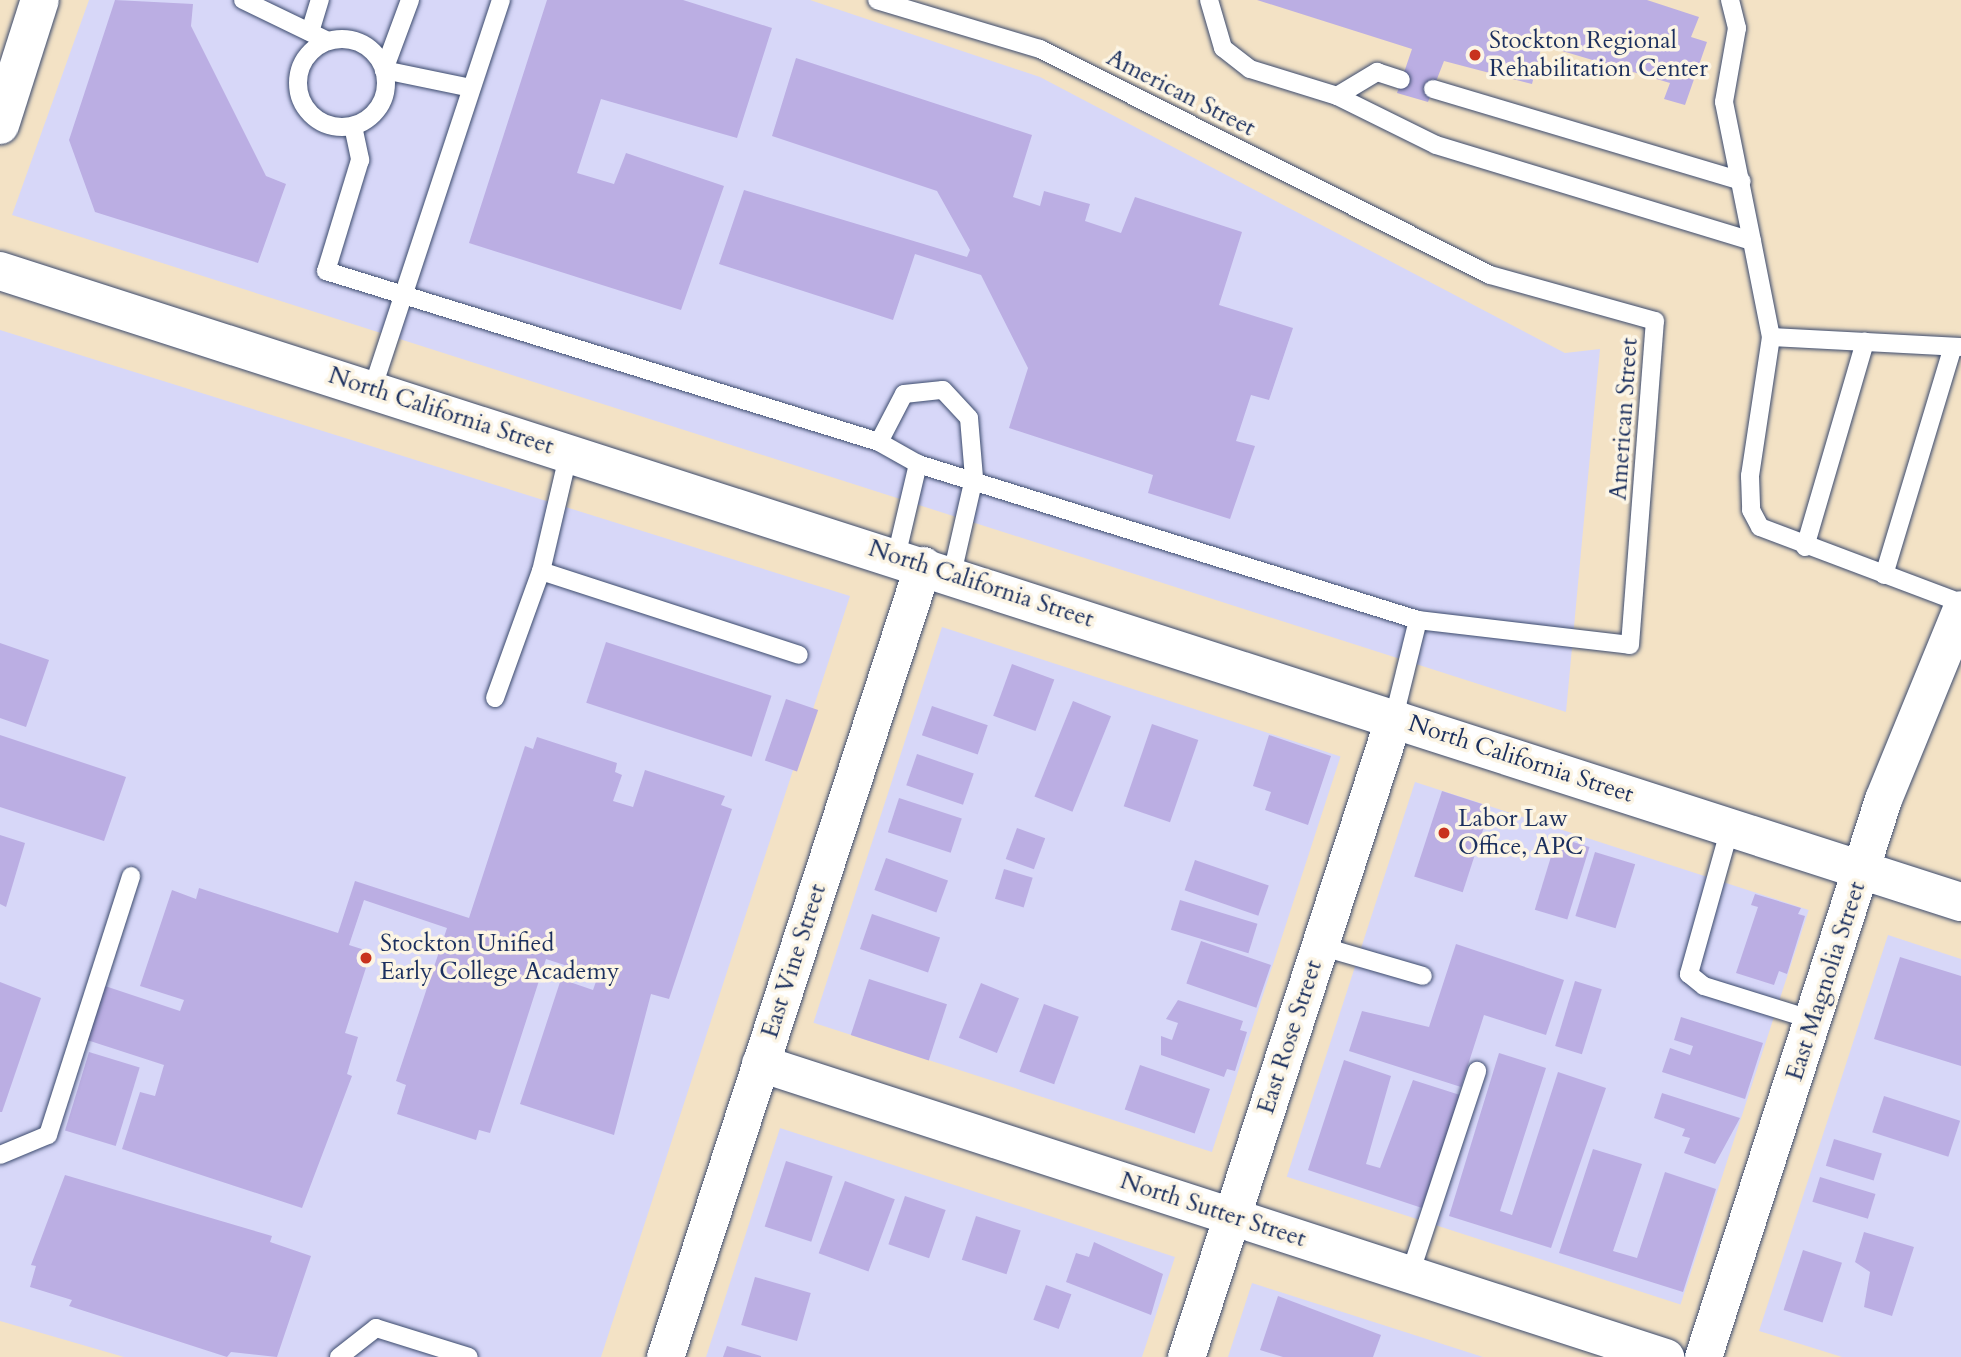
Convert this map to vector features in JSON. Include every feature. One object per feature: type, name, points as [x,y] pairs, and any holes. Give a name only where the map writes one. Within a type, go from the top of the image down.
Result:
[{"type":"street","points":[[0,125],[40,0]]},
{"type":"street","name":"North California Street","points":[[0,271],[924,565],[1961,902]]},
{"type":"street","name":"East Vine Street","points":[[665,1357],[924,565]]},
{"type":"street","name":"East Magnolia Street","points":[[1703,1357],[1862,872],[1883,799],[1961,609]]},
{"type":"street","name":"East Rose Street","points":[[1186,1357],[1394,717]]},
{"type":"street","name":"North Sutter Street","points":[[760,1063],[1665,1357]]},
{"type":"lane","points":[[243,0],[328,41],[368,47],[384,70],[471,88]]},
{"type":"lane","points":[[310,32],[320,0]]},
{"type":"lane","points":[[328,41],[304,60],[298,89],[312,116],[353,126],[376,111],[384,70],[410,0]]},
{"type":"lane","points":[[372,390],[400,297],[501,0]]},
{"type":"lane","name":"American Street","points":[[353,126],[360,160],[326,271],[400,297],[879,442],[918,464],[974,478],[1418,620],[1630,645],[1655,321],[1490,275],[1040,49],[877,0]]},
{"type":"lane","points":[[1209,0],[1223,48],[1251,69],[1337,96],[1436,145],[1752,241]]},
{"type":"lane","points":[[1730,0],[1737,28],[1724,102],[1742,181],[1771,337],[1751,510],[1760,527],[1805,547],[1961,603]]},
{"type":"lane","points":[[1337,96],[1377,72],[1401,80]]},
{"type":"lane","points":[[1433,89],[1742,181]]},
{"type":"lane","points":[[1771,337],[1957,347],[1884,575]]},
{"type":"lane","points":[[1805,547],[1865,342]]},
{"type":"lane","points":[[879,442],[904,394],[943,390],[969,418],[974,478],[924,565]]},
{"type":"lane","points":[[495,698],[541,571],[569,452]]},
{"type":"lane","points":[[918,464],[924,565]]},
{"type":"lane","points":[[541,571],[799,655]]},
{"type":"lane","points":[[1394,717],[1418,620]]},
{"type":"lane","points":[[1730,828],[1689,974],[1704,986],[1813,1020]]},
{"type":"lane","points":[[0,1154],[48,1135],[131,876]]},
{"type":"lane","points":[[1320,946],[1423,976]]},
{"type":"lane","points":[[1410,1274],[1477,1071]]},
{"type":"lane","points":[[339,1357],[376,1328],[469,1357]]},
{"type":"shaded area","points":[[89,0],[810,0],[1040,77],[1565,353],[1600,349],[1566,712],[12,215]]},
{"type":"shaded area","name":"Stockton Unified Early College Academy","points":[[0,330],[850,596],[601,1357],[124,1357],[0,1321]]},
{"type":"shaded area","points":[[942,627],[1340,756],[1212,1152],[813,1023]]},
{"type":"shaded area","points":[[1415,782],[1809,910],[1680,1305],[1287,1177]]},
{"type":"shaded area","points":[[1888,935],[1961,959],[1961,1357],[1842,1357],[1759,1331]]},
{"type":"shaded area","points":[[780,1128],[1175,1257],[1142,1357],[706,1357]]},
{"type":"shaded area","points":[[1252,1283],[1483,1357],[1228,1357]]},
{"type":"building","points":[[115,0],[193,4],[191,26],[266,176],[286,184],[258,263],[95,212],[69,140]]},
{"type":"building","points":[[547,0],[683,0],[772,28],[737,138],[601,99],[577,173],[614,184],[626,153],[724,186],[681,310],[469,243]]},
{"type":"building","name":"Stockton Regional Rehabilitation Center","points":[[1257,0],[1647,0],[1699,17],[1691,37],[1707,42],[1685,105],[1664,99],[1670,83],[1542,45],[1532,84],[1444,61],[1428,102],[1397,93],[1412,49]]},
{"type":"building","points":[[796,58],[1032,135],[1013,197],[1040,206],[1044,191],[1090,204],[1085,221],[1121,233],[1135,197],[1242,232],[1219,305],[1293,328],[1269,400],[1251,395],[1236,441],[1255,446],[1230,519],[1148,493],[1153,475],[1009,428],[1028,368],[981,275],[915,254],[893,320],[719,264],[744,190],[967,257],[970,250],[937,191],[772,136]]},
{"type":"building","points":[[606,642],[771,696],[752,757],[586,703]]},
{"type":"building","points":[[0,643],[49,660],[26,727],[0,718]]},
{"type":"building","points":[[1012,664],[1054,679],[1035,731],[993,716]]},
{"type":"building","points":[[786,699],[818,710],[797,772],[765,760]]},
{"type":"building","points":[[1073,701],[1111,716],[1072,812],[1034,796]]},
{"type":"building","points":[[932,706],[988,725],[978,755],[922,735]]},
{"type":"building","points":[[1152,724],[1198,740],[1170,822],[1124,806]]},
{"type":"building","points":[[0,735],[126,777],[104,841],[0,807]]},
{"type":"building","points":[[1269,735],[1331,756],[1308,825],[1265,810],[1271,792],[1253,786]]},
{"type":"building","points":[[537,737],[617,763],[615,772],[622,775],[613,801],[633,807],[645,770],[725,796],[721,805],[732,809],[669,999],[651,994],[614,1135],[520,1104],[561,979],[593,990],[598,976],[546,959],[490,1133],[479,1130],[476,1140],[397,1114],[406,1085],[396,1081],[447,928],[364,900],[349,945],[371,952],[345,1033],[358,1037],[347,1074],[352,1076],[302,1208],[122,1149],[140,1092],[155,1096],[164,1065],[87,1040],[105,986],[180,1011],[184,1000],[140,986],[172,890],[196,899],[199,888],[338,933],[355,881],[469,918],[525,746],[533,749]]},
{"type":"building","points":[[917,754],[974,774],[963,805],[906,785]]},
{"type":"building","points":[[1442,791],[1491,807],[1463,892],[1414,877]]},
{"type":"building","points":[[899,798],[962,818],[951,853],[888,832]]},
{"type":"building","points":[[1017,828],[1045,838],[1034,869],[1006,859]]},
{"type":"building","points":[[0,835],[25,843],[6,907],[0,904]]},
{"type":"building","points":[[1557,837],[1590,847],[1567,920],[1535,910]]},
{"type":"building","points":[[1595,852],[1635,864],[1616,928],[1575,916]]},
{"type":"building","points":[[886,858],[948,881],[936,913],[874,890]]},
{"type":"building","points":[[1195,860],[1269,885],[1258,916],[1185,890]]},
{"type":"building","points":[[1004,869],[1033,878],[1024,907],[995,899]]},
{"type":"building","points":[[1755,894],[1801,908],[1798,914],[1805,916],[1787,974],[1779,971],[1774,985],[1736,973],[1758,907],[1751,905]]},
{"type":"building","points":[[1180,900],[1257,924],[1248,953],[1171,930]]},
{"type":"building","points":[[872,914],[940,937],[928,972],[860,949]]},
{"type":"building","points":[[1201,941],[1271,965],[1256,1008],[1186,984]]},
{"type":"building","points":[[1456,944],[1564,980],[1546,1035],[1484,1015],[1461,1087],[1349,1051],[1362,1011],[1429,1027]]},
{"type":"building","points":[[1900,957],[1961,976],[1961,1066],[1874,1039]]},
{"type":"building","points":[[869,979],[947,1004],[929,1060],[851,1035]]},
{"type":"building","points":[[1575,981],[1602,989],[1582,1054],[1555,1046]]},
{"type":"building","points":[[0,982],[41,998],[2,1112],[0,1112]]},
{"type":"building","points":[[981,983],[1019,998],[997,1053],[959,1038]]},
{"type":"building","points":[[1178,1000],[1243,1021],[1240,1030],[1247,1032],[1235,1071],[1227,1069],[1224,1077],[1161,1055],[1161,1036],[1172,1040],[1178,1023],[1166,1019]]},
{"type":"building","points":[[1044,1004],[1079,1017],[1054,1084],[1019,1072]]},
{"type":"building","points":[[1681,1017],[1763,1043],[1745,1099],[1662,1072],[1670,1048],[1690,1055],[1693,1046],[1674,1040]]},
{"type":"building","points":[[89,1052],[140,1067],[116,1146],[65,1130]]},
{"type":"building","points":[[1499,1053],[1546,1068],[1500,1211],[1512,1215],[1558,1072],[1606,1088],[1551,1248],[1449,1216]]},
{"type":"building","points":[[1344,1060],[1391,1076],[1366,1164],[1380,1168],[1413,1080],[1460,1095],[1422,1208],[1308,1170]]},
{"type":"building","points":[[1140,1065],[1210,1089],[1195,1134],[1125,1109]]},
{"type":"building","points":[[1662,1093],[1740,1118],[1715,1164],[1684,1153],[1690,1138],[1682,1136],[1685,1129],[1654,1118]]},
{"type":"building","points":[[1884,1096],[1960,1121],[1948,1157],[1872,1132]]},
{"type":"building","points":[[1834,1139],[1882,1154],[1874,1180],[1826,1166]]},
{"type":"building","points":[[1593,1149],[1642,1164],[1613,1251],[1637,1258],[1665,1172],[1716,1189],[1683,1292],[1559,1253]]},
{"type":"building","points":[[786,1161],[833,1176],[811,1242],[765,1227]]},
{"type":"building","points":[[65,1175],[272,1236],[270,1242],[311,1256],[277,1357],[231,1352],[227,1357],[69,1306],[72,1300],[30,1287],[36,1266],[31,1265]]},
{"type":"building","points":[[1820,1177],[1875,1194],[1868,1219],[1812,1202]]},
{"type":"building","points":[[845,1181],[895,1199],[868,1271],[819,1253]]},
{"type":"building","points":[[905,1196],[946,1210],[929,1258],[888,1244]]},
{"type":"building","points":[[976,1216],[1021,1231],[1006,1274],[962,1260]]},
{"type":"building","points":[[1864,1232],[1914,1247],[1892,1316],[1864,1307],[1870,1272],[1855,1262]]},
{"type":"building","points":[[1094,1242],[1163,1274],[1151,1315],[1066,1282],[1076,1253],[1089,1257]]},
{"type":"building","points":[[1803,1250],[1842,1263],[1823,1323],[1784,1310]]},
{"type":"building","points":[[755,1277],[811,1293],[797,1341],[741,1325]]},
{"type":"building","points":[[1046,1285],[1071,1294],[1059,1329],[1033,1320]]},
{"type":"building","points":[[1278,1296],[1381,1335],[1373,1357],[1283,1357],[1260,1350]]},
{"type":"building","points":[[727,1346],[761,1356],[761,1357],[723,1357]]},
{"type":"place","name":"Stockton Regional Rehabilitation Center","points":[[1475,55]]},
{"type":"place","name":"Labor Law Office, APC","points":[[1444,833]]},
{"type":"place","name":"Stockton Unified Early College Academy","points":[[366,958]]}]
